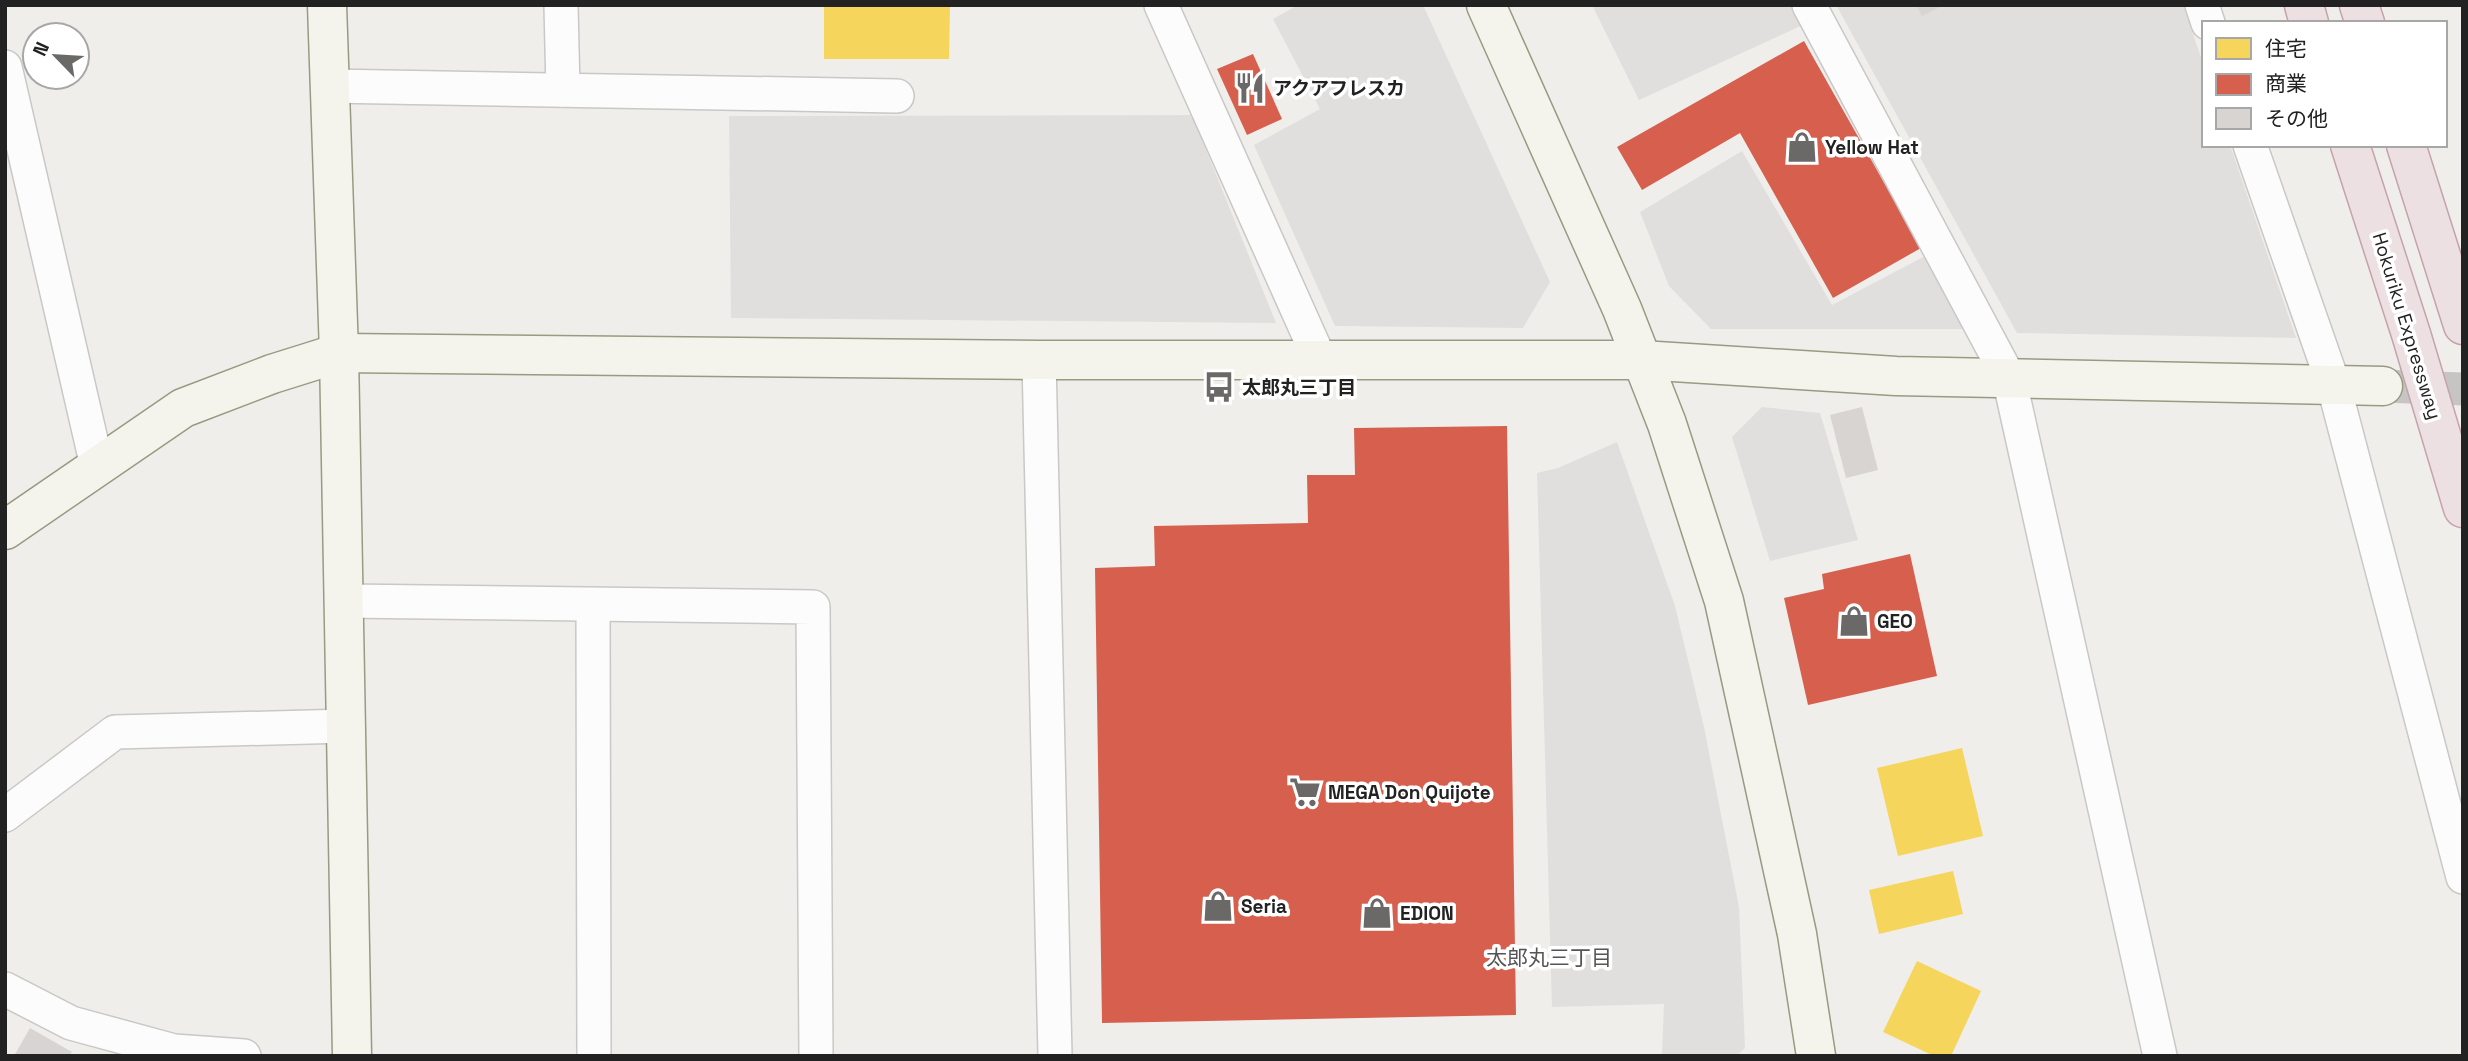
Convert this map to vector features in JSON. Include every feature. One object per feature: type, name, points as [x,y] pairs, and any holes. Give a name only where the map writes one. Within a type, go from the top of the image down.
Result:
[{"type":"highway","name":"Hokuriku Expressway","points":[[2351,147],[2463,508]]},
{"type":"highway","points":[[2407,147],[2463,325]]},
{"type":"street","points":[[327,5],[345,601],[352,1056]]},
{"type":"street","points":[[561,5],[563,90]]},
{"type":"street","points":[[1161,5],[1320,360]]},
{"type":"street","points":[[1486,5],[1622,309],[1667,424],[1724,601],[1797,934],[1816,1056]]},
{"type":"street","points":[[1809,5],[2009,378],[2160,1056]]},
{"type":"street","points":[[5,67],[18,184],[96,466]]},
{"type":"street","points":[[330,86],[897,96]]},
{"type":"street","points":[[2251,147],[2333,383],[2463,877]]},
{"type":"street","points":[[5,530],[184,408],[272,374],[339,354],[1039,360],[1641,360],[1896,376],[2383,386]]},
{"type":"street","points":[[1039,360],[1055,1056]]},
{"type":"street","points":[[345,601],[813,607],[816,1056]]},
{"type":"street","points":[[593,605],[594,1056]]},
{"type":"street","points":[[5,815],[116,732],[347,726]]},
{"type":"street","points":[[5,989],[71,1023],[174,1051],[244,1056]]},
{"type":"shaded area","points":[[1298,5],[1423,5],[1550,282],[1523,328],[1335,326],[1254,145],[1320,109],[1273,19]]},
{"type":"shaded area","points":[[1592,5],[1792,5],[1805,24],[1639,100]]},
{"type":"shaded area","points":[[1836,5],[2183,5],[2202,60],[2202,147],[2231,147],[2296,338],[2017,333]]},
{"type":"shaded area","points":[[1192,115],[1276,323],[731,318],[729,116]]},
{"type":"shaded area","points":[[1742,151],[1832,305],[1927,255],[1968,329],[1711,329],[1669,286],[1640,212]]},
{"type":"shaded area","points":[[1762,407],[1820,413],[1858,540],[1770,561],[1732,437]]},
{"type":"shaded area","points":[[1617,442],[1675,606],[1704,727],[1739,907],[1745,1048],[1736,1056],[1662,1056],[1664,1004],[1552,1007],[1537,473],[1558,468]]},
{"type":"building: 住宅","points":[[824,5],[950,5],[949,59],[824,59]]},
{"type":"building: 住宅","points":[[1962,748],[1983,836],[1898,856],[1877,768]]},
{"type":"building: 住宅","points":[[1953,871],[1963,914],[1879,934],[1869,890]]},
{"type":"building: 住宅","points":[[1917,961],[1981,991],[1951,1056],[1934,1056],[1883,1032]]},
{"type":"building: 商業","points":[[1804,41],[1921,248],[1833,298],[1740,133],[1642,190],[1617,147]]},
{"type":"building: 商業","points":[[1253,54],[1282,119],[1247,135],[1217,69]]},
{"type":"building: 商業","name":"MEGA Don Quijote","points":[[1507,426],[1516,1015],[1102,1023],[1095,568],[1155,566],[1154,526],[1308,523],[1307,475],[1355,475],[1354,428]]},
{"type":"building: 商業","points":[[1910,554],[1937,676],[1808,705],[1784,598],[1824,589],[1822,574]]},
{"type":"building: その他","points":[[1916,5],[1944,5],[1922,16]]},
{"type":"building: その他","points":[[1862,407],[1878,470],[1846,478],[1830,415]]},
{"type":"building: その他","points":[[30,1028],[72,1052],[69,1056],[14,1056]]},
{"type":"tunnel","points":[[2383,386],[2463,389]]},
{"type":"place","name":"アクアフレスカ","points":[[1250,88]]},
{"type":"place","name":"Yellow Hat","points":[[1802,147]]},
{"type":"place","name":"太郎丸三丁目","points":[[1219,387]]},
{"type":"place","name":"GEO","points":[[1854,621]]},
{"type":"place","name":"MEGA Don Quijote","points":[[1305,792]]},
{"type":"place","name":"Seria","points":[[1218,906]]},
{"type":"place","name":"EDION","points":[[1377,913]]},
{"type":"district","name":"太郎丸三丁目","points":[[1549,957]]}]
